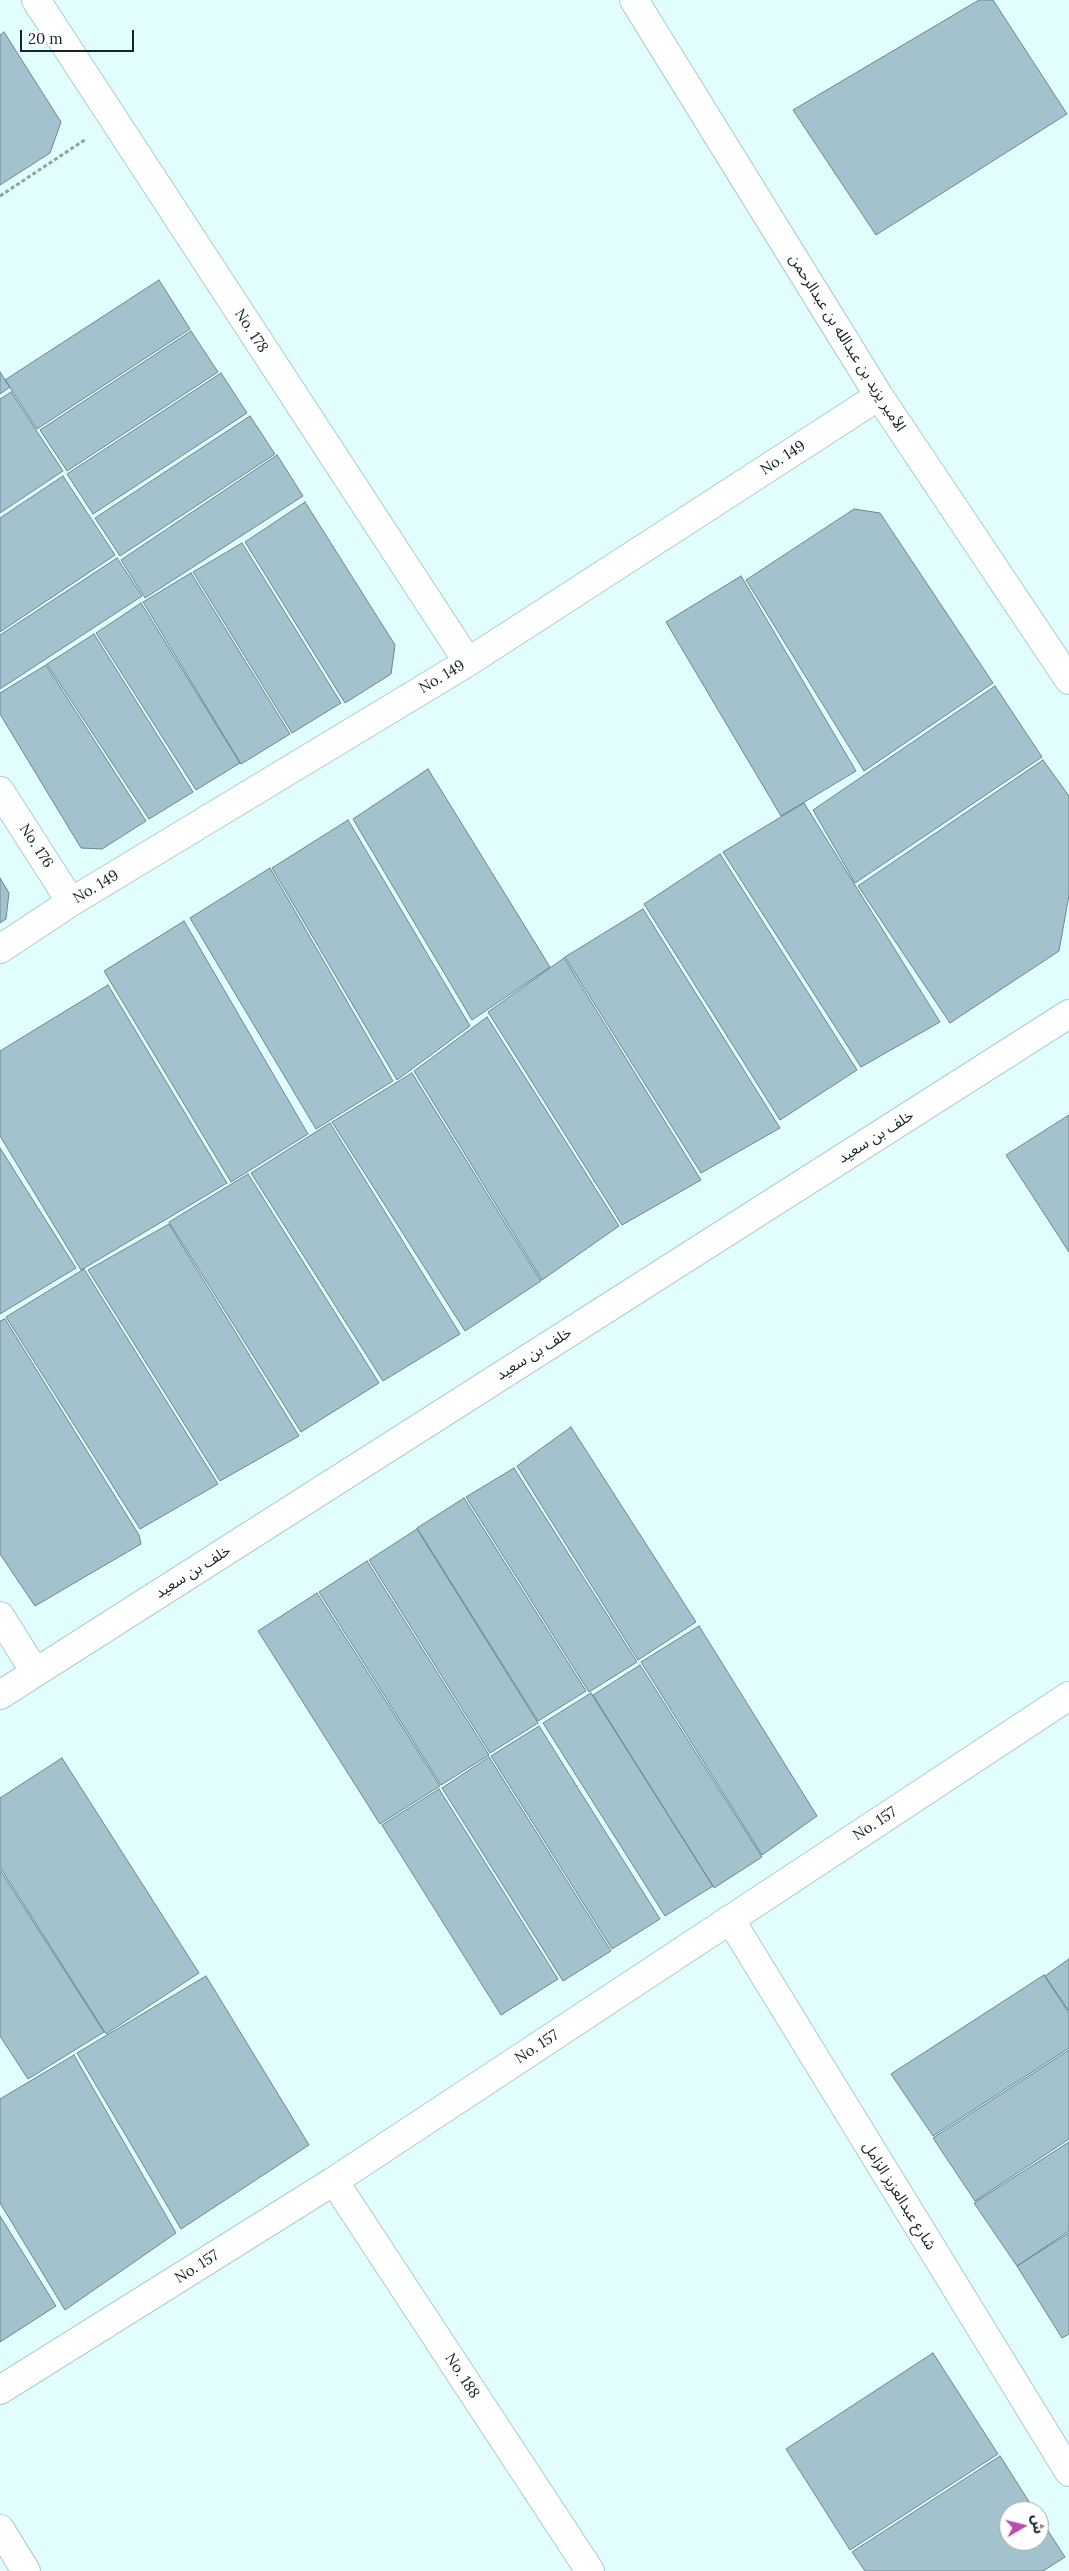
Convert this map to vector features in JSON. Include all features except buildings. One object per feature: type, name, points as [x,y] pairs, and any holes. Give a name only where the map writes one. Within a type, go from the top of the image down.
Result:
[{"type":"street","name":"No. 178","points":[[36,0],[468,662]]},
{"type":"street","name":"الأمير يزيد بن عبدالله بن عبدالرحمن","points":[[634,0],[879,396],[1069,680]]},
{"type":"street","name":"No. 149","points":[[0,948],[71,902],[468,662],[879,396]]},
{"type":"street","name":"No. 176","points":[[0,791],[71,902]]},
{"type":"street","name":"خلف بن سعيد","points":[[0,1694],[1069,1014]]},
{"type":"street","points":[[0,1616],[34,1672]]},
{"type":"street","name":"No. 157","points":[[0,2390],[334,2181],[1069,1696]]},
{"type":"street","name":"شارع عبدالعزيز الزامل","points":[[730,1920],[1069,2472]]},
{"type":"street","name":"No. 188","points":[[334,2181],[590,2571]]},
{"type":"street","points":[[0,2529],[26,2571]]},
{"type":"path","points":[[0,196],[113,120]]}]
